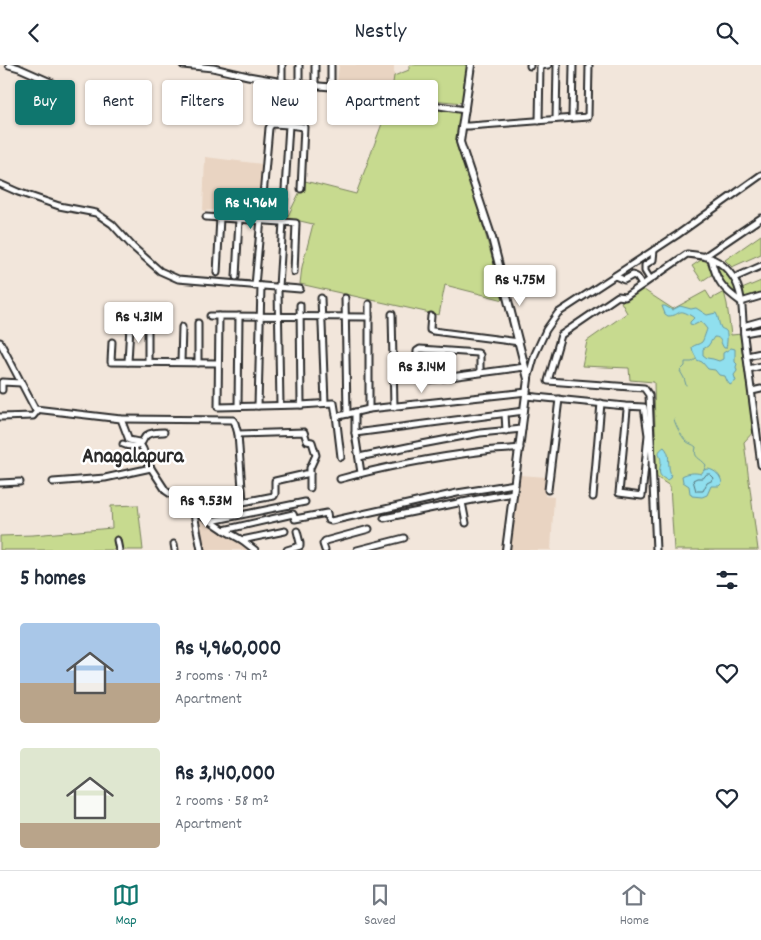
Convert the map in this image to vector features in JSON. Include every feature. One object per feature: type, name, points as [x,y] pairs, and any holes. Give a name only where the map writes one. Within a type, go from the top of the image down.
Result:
[{"type":"main road","points":[[471,65],[460,142],[492,238],[528,379],[506,550]]},
{"type":"street","points":[[9,65],[46,80]]},
{"type":"street","points":[[183,65],[213,66],[248,76],[271,80]]},
{"type":"street","points":[[282,65],[283,80]]},
{"type":"street","points":[[299,65],[299,80]]},
{"type":"street","points":[[315,65],[315,80]]},
{"type":"street","points":[[331,65],[331,80]]},
{"type":"street","points":[[540,121],[540,66],[548,65]]},
{"type":"street","points":[[556,65],[556,119]]},
{"type":"street","points":[[572,119],[573,65]]},
{"type":"street","points":[[462,126],[588,117],[589,65]]},
{"type":"street","points":[[438,106],[465,110]]},
{"type":"street","points":[[258,406],[260,316],[258,286],[261,221],[271,125]]},
{"type":"street","points":[[280,405],[278,316],[289,125],[304,127],[301,189]]},
{"type":"street","points":[[528,379],[535,354],[546,330],[558,313],[654,250],[761,175]]},
{"type":"street","points":[[0,184],[18,193],[59,206],[96,213],[112,224],[133,247],[160,271],[178,279],[279,289],[300,289]]},
{"type":"street","points":[[206,217],[296,223],[294,272]]},
{"type":"street","points":[[217,273],[220,218]]},
{"type":"street","points":[[708,257],[761,218]]},
{"type":"street","points":[[236,277],[239,219]]},
{"type":"street","points":[[650,279],[645,271],[646,265],[653,260],[654,250]]},
{"type":"street","points":[[656,550],[649,395],[644,388],[548,381],[561,335],[618,296],[625,297],[687,254],[708,257],[723,265],[734,278],[741,302],[753,400],[758,421],[761,465]]},
{"type":"street","points":[[708,257],[720,283],[728,293],[741,302]]},
{"type":"street","points":[[734,278],[761,266]]},
{"type":"street","points":[[615,276],[624,281],[632,275],[638,277],[642,285]]},
{"type":"street","points":[[741,302],[761,296]]},
{"type":"street","points":[[322,298],[325,403]]},
{"type":"street","points":[[345,298],[347,414]]},
{"type":"street","points":[[369,304],[369,409]]},
{"type":"street","points":[[300,305],[301,405]]},
{"type":"street","points":[[392,313],[394,407]]},
{"type":"street","points":[[431,315],[430,330],[433,331],[518,341]]},
{"type":"street","points":[[210,316],[369,317]]},
{"type":"street","points":[[219,316],[218,407],[334,403],[341,457]]},
{"type":"street","points":[[238,406],[239,316]]},
{"type":"street","points":[[744,329],[761,321]]},
{"type":"street","points":[[198,323],[198,363]]},
{"type":"street","points":[[128,362],[130,326]]},
{"type":"street","points":[[181,362],[182,327]]},
{"type":"street","points":[[148,328],[148,362]]},
{"type":"street","points":[[744,329],[761,330]]},
{"type":"street","points":[[112,342],[111,361],[218,363]]},
{"type":"street","points":[[0,343],[35,409],[38,410],[121,419],[233,420],[238,434],[243,502]]},
{"type":"street","points":[[480,373],[480,355],[478,353],[420,349],[417,351],[416,379],[418,381],[480,373],[525,367]]},
{"type":"street","points":[[747,356],[761,353]]},
{"type":"street","points":[[749,369],[761,366]]},
{"type":"street","points":[[2,390],[2,381],[21,383]]},
{"type":"street","points":[[752,391],[761,389]]},
{"type":"street","points":[[336,415],[339,416],[369,409],[527,394],[644,407],[648,435],[642,496],[618,493],[627,410],[625,405]]},
{"type":"street","points":[[548,490],[559,399]]},
{"type":"street","points":[[753,400],[761,399]]},
{"type":"street","points":[[593,497],[601,403]]},
{"type":"street","points":[[0,417],[33,416],[38,410]]},
{"type":"street","points":[[355,433],[524,411]]},
{"type":"street","points":[[355,413],[355,433],[361,473]]},
{"type":"street","points":[[505,413],[506,431]]},
{"type":"street","points":[[121,419],[129,440],[140,444],[151,468],[166,491],[255,550]]},
{"type":"street","points":[[359,457],[480,433],[522,429]]},
{"type":"street","points":[[123,443],[128,446],[140,444],[150,433],[164,432]]},
{"type":"street","points":[[238,434],[304,433],[307,441],[312,442],[316,455],[310,467],[310,488]]},
{"type":"street","points":[[340,479],[416,462],[477,452],[520,448]]},
{"type":"street","points":[[53,482],[105,478],[151,468]]},
{"type":"street","points":[[199,513],[274,496],[274,482],[277,480],[310,473]]},
{"type":"street","points":[[0,483],[20,482]]},
{"type":"street","points":[[224,530],[293,514],[295,519],[326,512],[330,521],[457,493],[515,484]]},
{"type":"street","points":[[384,518],[514,493]]},
{"type":"street","points":[[211,521],[305,502]]},
{"type":"street","points":[[462,502],[466,523]]},
{"type":"street","points":[[193,509],[200,550]]},
{"type":"street","points":[[324,550],[323,544],[325,541],[369,529]]},
{"type":"street","points":[[242,540],[285,531]]},
{"type":"street","points":[[287,550],[300,545],[297,531]]},
{"type":"street","points":[[358,550],[404,539]]},
{"type":"street","points":[[117,540],[119,550]]},
{"type":"shaded area","points":[[339,65],[394,65],[393,80],[337,80]]},
{"type":"shaded area","points":[[205,157],[262,164],[259,205],[203,211]]},
{"type":"shaded area","points":[[520,475],[547,477],[545,496],[554,497],[551,550],[509,550]]},
{"type":"shaded area","points":[[196,515],[250,550],[203,550]]},
{"type":"green space","points":[[409,65],[468,65],[463,103],[438,101],[438,80],[393,80],[394,76],[409,70]]},
{"type":"green space","points":[[438,109],[461,112],[457,147],[473,190],[504,300],[445,285],[439,315],[300,284],[302,267],[313,224],[287,218],[305,181],[356,194],[382,125],[438,125]]},
{"type":"green space","points":[[761,235],[761,254],[732,267],[725,260]]},
{"type":"green space","points":[[704,258],[714,273],[702,281],[692,266]]},
{"type":"green space","points":[[716,264],[729,276],[734,284],[736,293],[723,281]]},
{"type":"green space","points":[[761,281],[761,293],[744,298],[742,289]]},
{"type":"green space","points":[[641,288],[673,309],[706,291],[711,299],[724,292],[731,335],[742,334],[755,430],[744,442],[758,550],[674,550],[670,486],[656,477],[654,382],[630,380],[629,368],[582,366],[587,341],[627,313],[621,302]]},
{"type":"green space","points":[[138,505],[143,550],[0,550],[0,536],[112,528],[111,506]]},
{"type":"water","points":[[662,306],[672,310],[680,306],[691,309],[696,308],[707,315],[716,313],[721,328],[727,332],[726,348],[724,348],[718,338],[714,337],[708,346],[703,349],[703,355],[719,361],[723,359],[723,353],[731,348],[735,349],[737,371],[734,375],[736,381],[730,385],[725,376],[719,375],[715,370],[708,369],[702,362],[697,360],[692,347],[702,341],[707,329],[703,324],[700,322],[694,325],[690,324],[694,318],[684,312],[668,316],[665,314]]},
{"type":"water","points":[[664,447],[668,454],[671,475],[667,480],[660,474],[661,462],[659,452]]},
{"type":"water","points":[[708,469],[717,474],[722,483],[719,486],[711,486],[707,495],[702,497],[692,496],[689,486],[683,482],[682,476],[691,473],[701,474],[704,470]]},
{"type":"waterway","points":[[686,385],[680,371],[685,366],[685,362],[692,362],[696,359]]},
{"type":"waterway","points":[[674,419],[684,439],[696,447],[696,456],[706,465],[704,470]]},
{"type":"district","name":"Anagalapura","points":[[133,455]]}]
